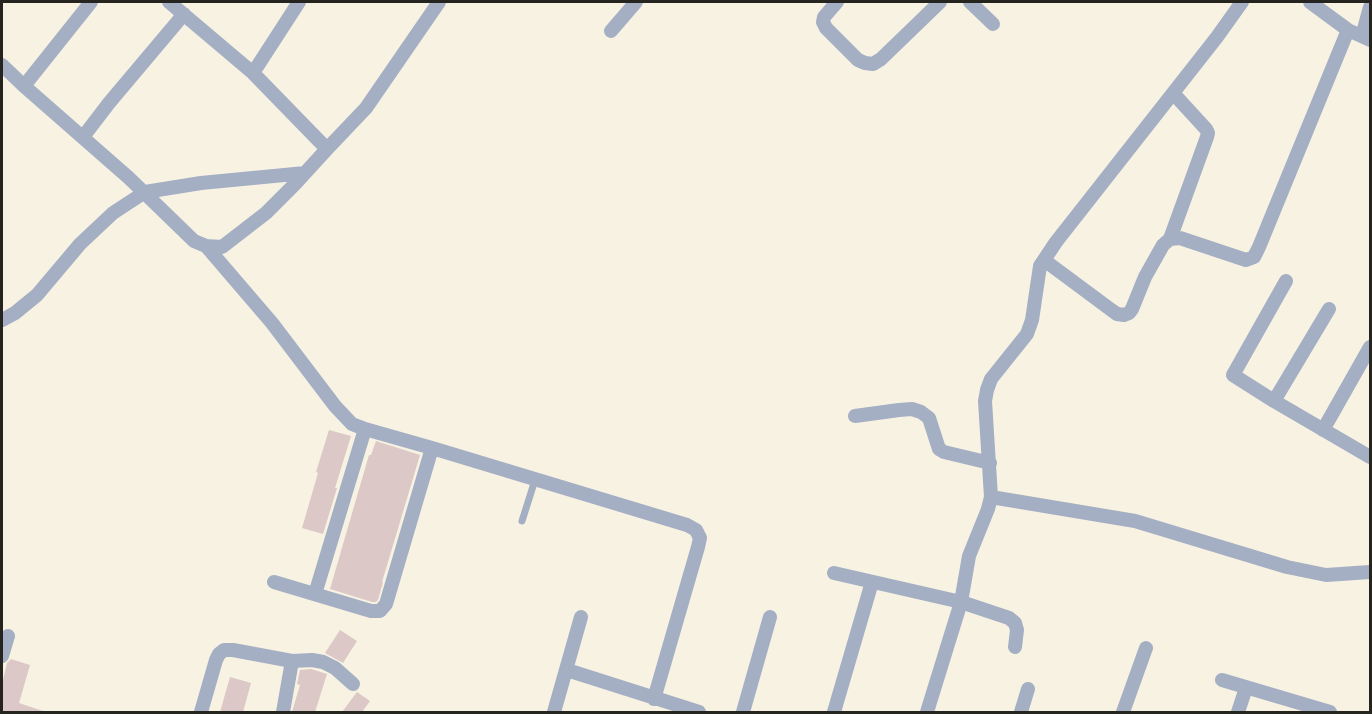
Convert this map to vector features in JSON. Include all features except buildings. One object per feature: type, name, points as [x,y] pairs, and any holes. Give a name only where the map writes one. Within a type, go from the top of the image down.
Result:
[{"type":"street","points":[[24,86],[92,2]]},
{"type":"street","points":[[169,2],[253,73],[327,148]]},
{"type":"street","points":[[253,73],[299,2]]},
{"type":"street","points":[[2,65],[145,192],[194,241],[206,246],[222,248],[266,213],[366,108],[439,2]]},
{"type":"street","points":[[837,2],[824,17],[823,22],[826,28],[858,60],[873,64],[940,2]]},
{"type":"street","points":[[970,2],[993,24]]},
{"type":"street","points":[[927,712],[961,602],[969,556],[991,497],[985,401],[987,390],[991,380],[1027,334],[1032,320],[1040,266],[1056,242],[1242,2]]},
{"type":"street","points":[[1310,2],[1326,7],[1348,30],[1366,38],[1371,7]]},
{"type":"street","points":[[611,31],[628,4]]},
{"type":"street","points":[[83,137],[184,14]]},
{"type":"street","points":[[1170,239],[1180,238],[1246,260],[1254,256],[1348,30]]},
{"type":"street","points":[[1044,260],[1117,314],[1129,313],[1163,245],[1170,239],[1208,137],[1206,129],[1173,93]]},
{"type":"street","points":[[2,320],[15,313],[37,295],[80,244],[114,213],[145,192],[201,183],[305,173]]},
{"type":"street","points":[[206,246],[272,323],[352,424],[687,525],[696,530],[700,538],[654,699]]},
{"type":"street","points":[[1286,281],[1233,375],[1371,457]]},
{"type":"street","points":[[1274,401],[1329,309]]},
{"type":"street","points":[[1323,430],[1371,347]]},
{"type":"street","points":[[855,416],[899,410],[921,412],[929,418],[939,449],[990,463]]},
{"type":"street","points":[[315,594],[365,429]]},
{"type":"street","points":[[274,582],[371,611],[380,611],[386,604],[432,448]]},
{"type":"street","points":[[991,497],[1136,521],[1287,567],[1326,575],[1371,572]]},
{"type":"street","points":[[834,573],[961,602],[1009,618],[1015,623],[1017,630],[1015,647]]},
{"type":"street","points":[[834,712],[872,582]]},
{"type":"street","points":[[743,712],[770,617]]},
{"type":"street","points":[[554,712],[581,618]]},
{"type":"street","points":[[2,656],[8,636]]},
{"type":"street","points":[[1123,712],[1146,648]]},
{"type":"street","points":[[201,712],[216,660],[224,650],[292,661],[323,662],[335,668],[353,684]]},
{"type":"street","points":[[283,712],[292,661]]},
{"type":"street","points":[[567,670],[699,712]]},
{"type":"street","points":[[1222,680],[1297,708],[1330,712]]},
{"type":"street","points":[[1021,712],[1028,688]]},
{"type":"street","points":[[1238,712],[1246,688]]},
{"type":"lane","points":[[522,521],[535,480]]}]
